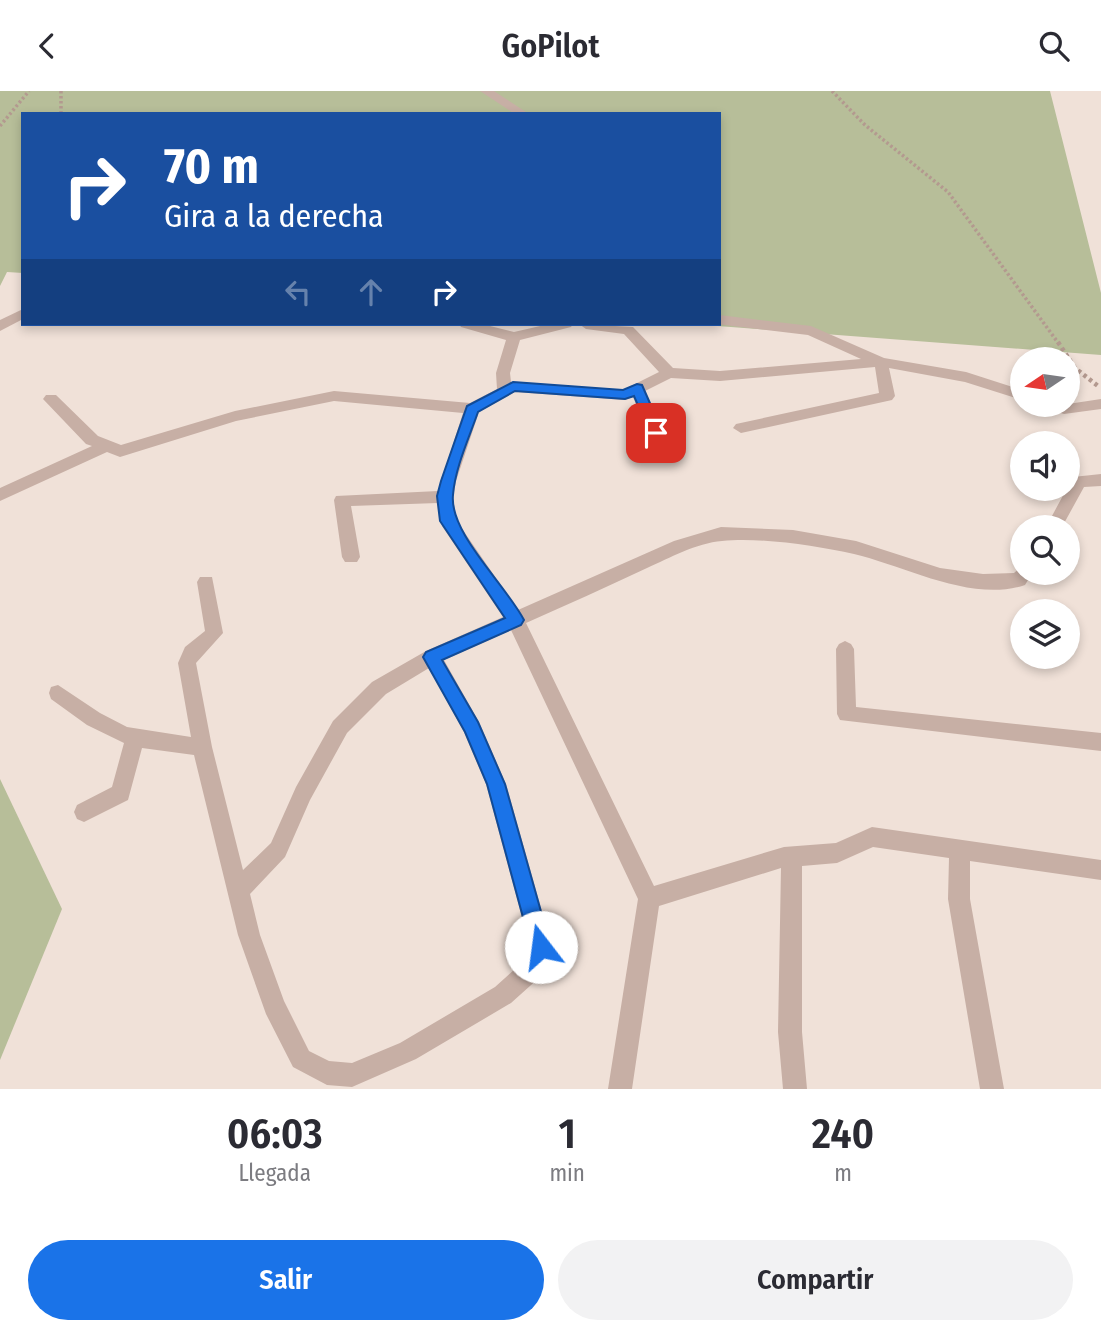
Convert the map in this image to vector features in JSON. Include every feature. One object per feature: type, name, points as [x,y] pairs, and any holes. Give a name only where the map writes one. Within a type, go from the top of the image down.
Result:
[{"type":"street","points":[[486,91],[520,112]]},
{"type":"street","points":[[0,326],[21,314]]},
{"type":"street","points":[[721,320],[811,331],[881,362],[965,377],[1010,391]]},
{"type":"street","points":[[473,326],[514,338],[559,326]]},
{"type":"street","points":[[600,326],[628,330],[669,373]]},
{"type":"street","points":[[505,391],[503,373],[514,338]]},
{"type":"street","points":[[51,399],[92,440],[120,451],[235,416],[334,396],[472,409],[513,387],[625,395],[669,373],[720,376],[881,362]]},
{"type":"street","points":[[741,428],[887,396],[881,362]]},
{"type":"street","points":[[637,389],[656,433]]},
{"type":"street","points":[[1080,407],[1101,404]]},
{"type":"street","points":[[472,409],[445,496],[448,521],[515,620],[649,898],[620,1089]]},
{"type":"street","points":[[0,495],[106,446]]},
{"type":"street","points":[[1061,515],[1080,481],[1101,480]]},
{"type":"street","points":[[351,557],[342,500],[445,496]]},
{"type":"street","points":[[238,891],[278,850],[303,794],[340,727],[379,688],[432,657],[680,546],[721,534],[806,539],[856,548],[940,575],[983,581],[1010,580]]},
{"type":"street","points":[[206,582],[214,633],[208,641],[195,646],[187,663],[202,747],[249,935],[274,1006],[301,1059],[351,1082],[503,995],[533,969],[541,947],[496,784],[472,728],[432,657]]},
{"type":"street","points":[[845,649],[847,714],[1101,742]]},
{"type":"street","points":[[58,693],[109,730],[152,744],[202,747]]},
{"type":"street","points":[[84,813],[121,793],[135,738]]},
{"type":"street","points":[[649,898],[792,857],[837,853],[872,837],[1101,870]]},
{"type":"street","points":[[960,850],[959,899],[992,1089]]},
{"type":"street","points":[[792,857],[790,1032],[795,1089]]},
{"type":"path","points":[[0,126],[29,91]]},
{"type":"path","points":[[61,91],[61,112]]},
{"type":"path","points":[[832,91],[865,125],[948,192],[1032,304],[1075,368],[1101,389]]},
{"type":"green space","points":[[0,91],[1050,91],[1101,293],[1101,355],[1080,353],[1080,347],[1010,348],[717,326],[721,326],[721,112],[21,112],[21,273],[7,272],[0,286]]},
{"type":"green space","points":[[0,779],[62,909],[0,1060]]},
{"type":"route","points":[[541,947],[496,784],[472,728],[432,657],[515,620],[448,521],[445,496],[448,481],[472,409],[513,387],[625,395],[637,389],[656,433]]}]
